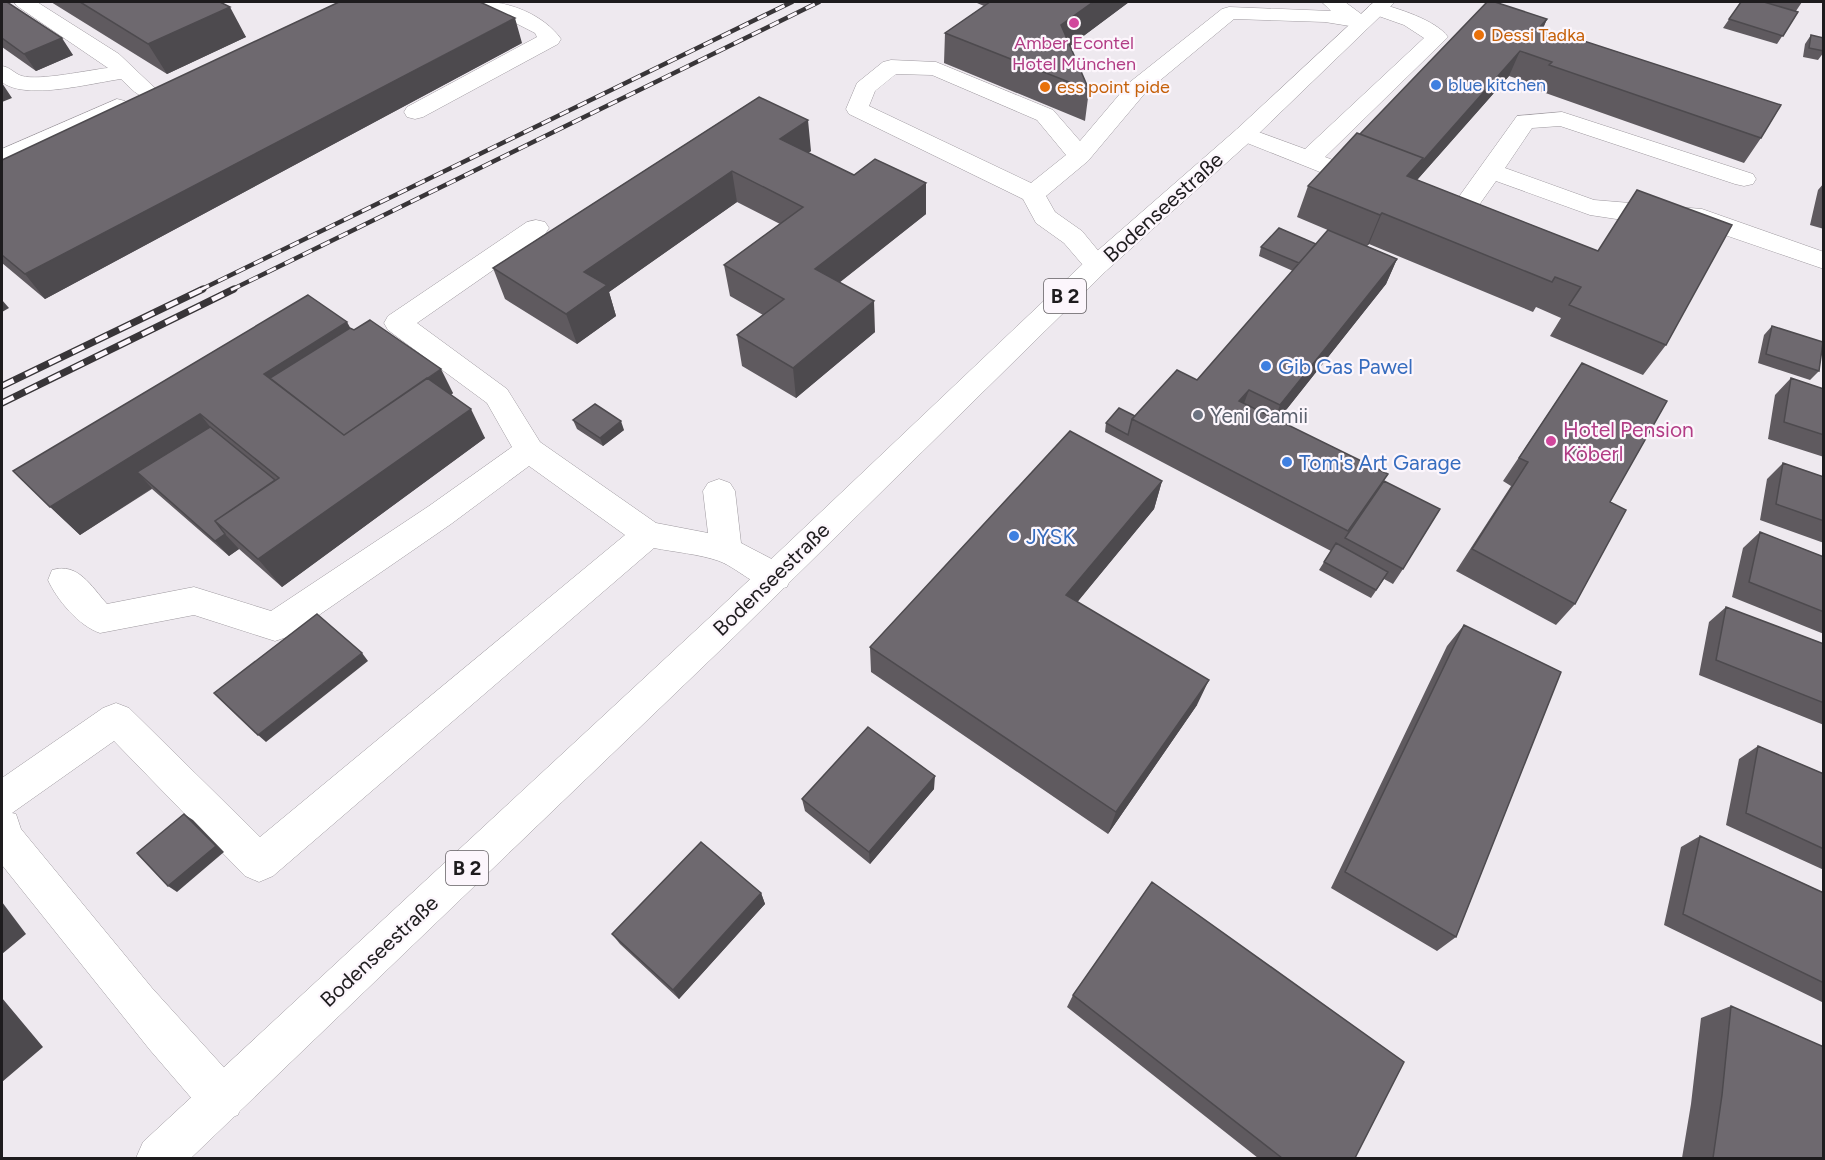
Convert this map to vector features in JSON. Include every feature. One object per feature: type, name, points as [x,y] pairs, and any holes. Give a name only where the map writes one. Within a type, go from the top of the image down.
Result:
[{"type":"main road","points":[[24,2],[111,59],[148,92]]},
{"type":"main road","points":[[415,112],[550,39],[542,29],[489,2]]},
{"type":"main road","points":[[1309,159],[1437,37],[1411,21],[1332,2]]},
{"type":"main road","points":[[1033,194],[1080,156],[1138,87],[1229,13],[1325,16],[1375,11]]},
{"type":"main road","name":"Bodenseestraße","points":[[159,1158],[775,577],[1097,265],[1245,134],[1375,11]]},
{"type":"main road","points":[[1045,217],[1033,194],[857,109],[865,88],[891,67],[936,69],[1045,115],[1080,156]]},
{"type":"main road","points":[[2,72],[15,82],[36,84],[125,72]]},
{"type":"main road","points":[[2,158],[169,82]]},
{"type":"main road","points":[[1414,200],[1458,216],[1525,121],[1562,119],[1744,179]]},
{"type":"main road","points":[[1245,134],[1339,171]]},
{"type":"main road","points":[[909,154],[1045,217],[1073,237],[1097,265]]},
{"type":"main road","points":[[1491,171],[1590,207],[1623,212],[1693,214],[1824,261]]},
{"type":"main road","points":[[536,228],[398,323],[497,396],[529,450],[648,534],[726,550],[775,577]]},
{"type":"main road","points":[[63,580],[100,619],[194,601],[275,627],[440,515],[529,450]]},
{"type":"main road","points":[[719,491],[726,550]]},
{"type":"main road","points":[[2,799],[116,719],[259,863],[648,534]]},
{"type":"main road","points":[[2,827],[3,836],[65,917],[177,1051],[222,1099]]},
{"type":"building","points":[[2,2],[7,2],[62,38],[24,54],[2,38]]},
{"type":"building","points":[[80,2],[220,2],[230,7],[148,44]]},
{"type":"building","points":[[339,2],[480,2],[515,18],[25,274],[2,255],[2,160]]},
{"type":"building","points":[[990,2],[1093,2],[1061,25],[1089,90],[945,33]]},
{"type":"building","points":[[1487,2],[1495,2],[1547,19],[1538,29],[1572,41],[1575,38],[1781,105],[1761,138],[1549,65],[1552,62],[1520,51],[1420,164],[1423,158],[1360,134]]},
{"type":"building","points":[[1741,2],[1764,2],[1798,12],[1783,36],[1729,19]]},
{"type":"building","points":[[1811,35],[1824,38],[1824,51],[1809,48]]},
{"type":"building","points":[[759,97],[808,120],[780,139],[854,175],[875,159],[926,183],[815,269],[874,301],[793,368],[737,335],[784,299],[724,265],[803,207],[732,171],[584,272],[607,285],[566,314],[493,268]]},
{"type":"building","points":[[1357,133],[1423,158],[1407,176],[1598,251],[1637,190],[1732,225],[1666,345],[1569,305],[1581,287],[1555,277],[1552,282],[1382,213],[1380,215],[1308,186]]},
{"type":"building","points":[[1279,228],[1316,244],[1299,263],[1261,247]]},
{"type":"building","points":[[1328,230],[1397,259],[1280,405],[1249,390],[1239,401],[1388,474],[1348,531],[1132,419],[1177,370],[1197,380]]},
{"type":"building","points":[[308,295],[347,322],[264,374],[344,435],[427,378],[471,409],[258,559],[215,521],[279,478],[200,414],[50,507],[13,471]]},
{"type":"building","points":[[370,320],[441,369],[344,435],[270,378],[350,328],[354,330]]},
{"type":"building","points":[[1772,326],[1823,342],[1819,371],[1766,354]]},
{"type":"building","points":[[1582,363],[1667,401],[1610,502],[1626,510],[1575,604],[1472,549],[1528,462],[1519,458]]},
{"type":"building","points":[[1791,378],[1824,389],[1824,435],[1784,422]]},
{"type":"building","points":[[595,404],[621,421],[600,438],[573,420]]},
{"type":"building","points":[[1119,408],[1135,416],[1128,435],[1106,423]]},
{"type":"building","points":[[210,427],[275,480],[215,521],[225,534],[215,541],[137,472]]},
{"type":"building","points":[[1070,431],[1162,481],[1066,595],[1209,680],[1116,812],[870,647]]},
{"type":"building","points":[[1783,463],[1824,477],[1824,521],[1776,504]]},
{"type":"building","points":[[1384,481],[1440,509],[1403,569],[1345,538]]},
{"type":"building","points":[[1760,532],[1824,557],[1824,612],[1749,582]]},
{"type":"building","points":[[1336,543],[1388,572],[1376,590],[1324,562]]},
{"type":"building","points":[[1726,607],[1824,644],[1824,703],[1716,660]]},
{"type":"building","points":[[317,614],[362,653],[258,735],[214,693]]},
{"type":"building","points":[[1464,625],[1561,672],[1456,937],[1345,872]]},
{"type":"building","points":[[868,727],[935,776],[869,852],[802,799]]},
{"type":"building","points":[[1758,746],[1824,774],[1824,849],[1746,813]]},
{"type":"building","points":[[184,814],[216,846],[168,886],[137,853]]},
{"type":"building","points":[[1700,836],[1824,893],[1824,983],[1683,914]]},
{"type":"building","points":[[701,842],[761,893],[673,990],[612,934]]},
{"type":"building","points":[[1152,882],[1404,1062],[1355,1158],[1282,1158],[1073,995]]},
{"type":"building","points":[[1731,1006],[1824,1047],[1824,1158],[1713,1158]]},
{"type":"railway","points":[[200,290],[792,2]]},
{"type":"railway","points":[[231,290],[819,2]]},
{"type":"railway","points":[[2,386],[203,289]]},
{"type":"railway","points":[[2,403],[234,289]]},
{"type":"place","name":"Amber Econtel Hotel München","points":[[1074,23]]},
{"type":"place","name":"Dessi Tadka","points":[[1479,35]]},
{"type":"place","name":"blue kitchen","points":[[1436,85]]},
{"type":"place","name":"ess point pide","points":[[1045,87]]},
{"type":"place","name":"Gib Gas Pawel","points":[[1266,366]]},
{"type":"place","name":"Yeni Camii","points":[[1198,415]]},
{"type":"place","name":"Hotel Pension Köberl","points":[[1551,441]]},
{"type":"place","name":"Tom's Art Garage","points":[[1287,462]]},
{"type":"place","name":"JYSK","points":[[1014,536]]}]
